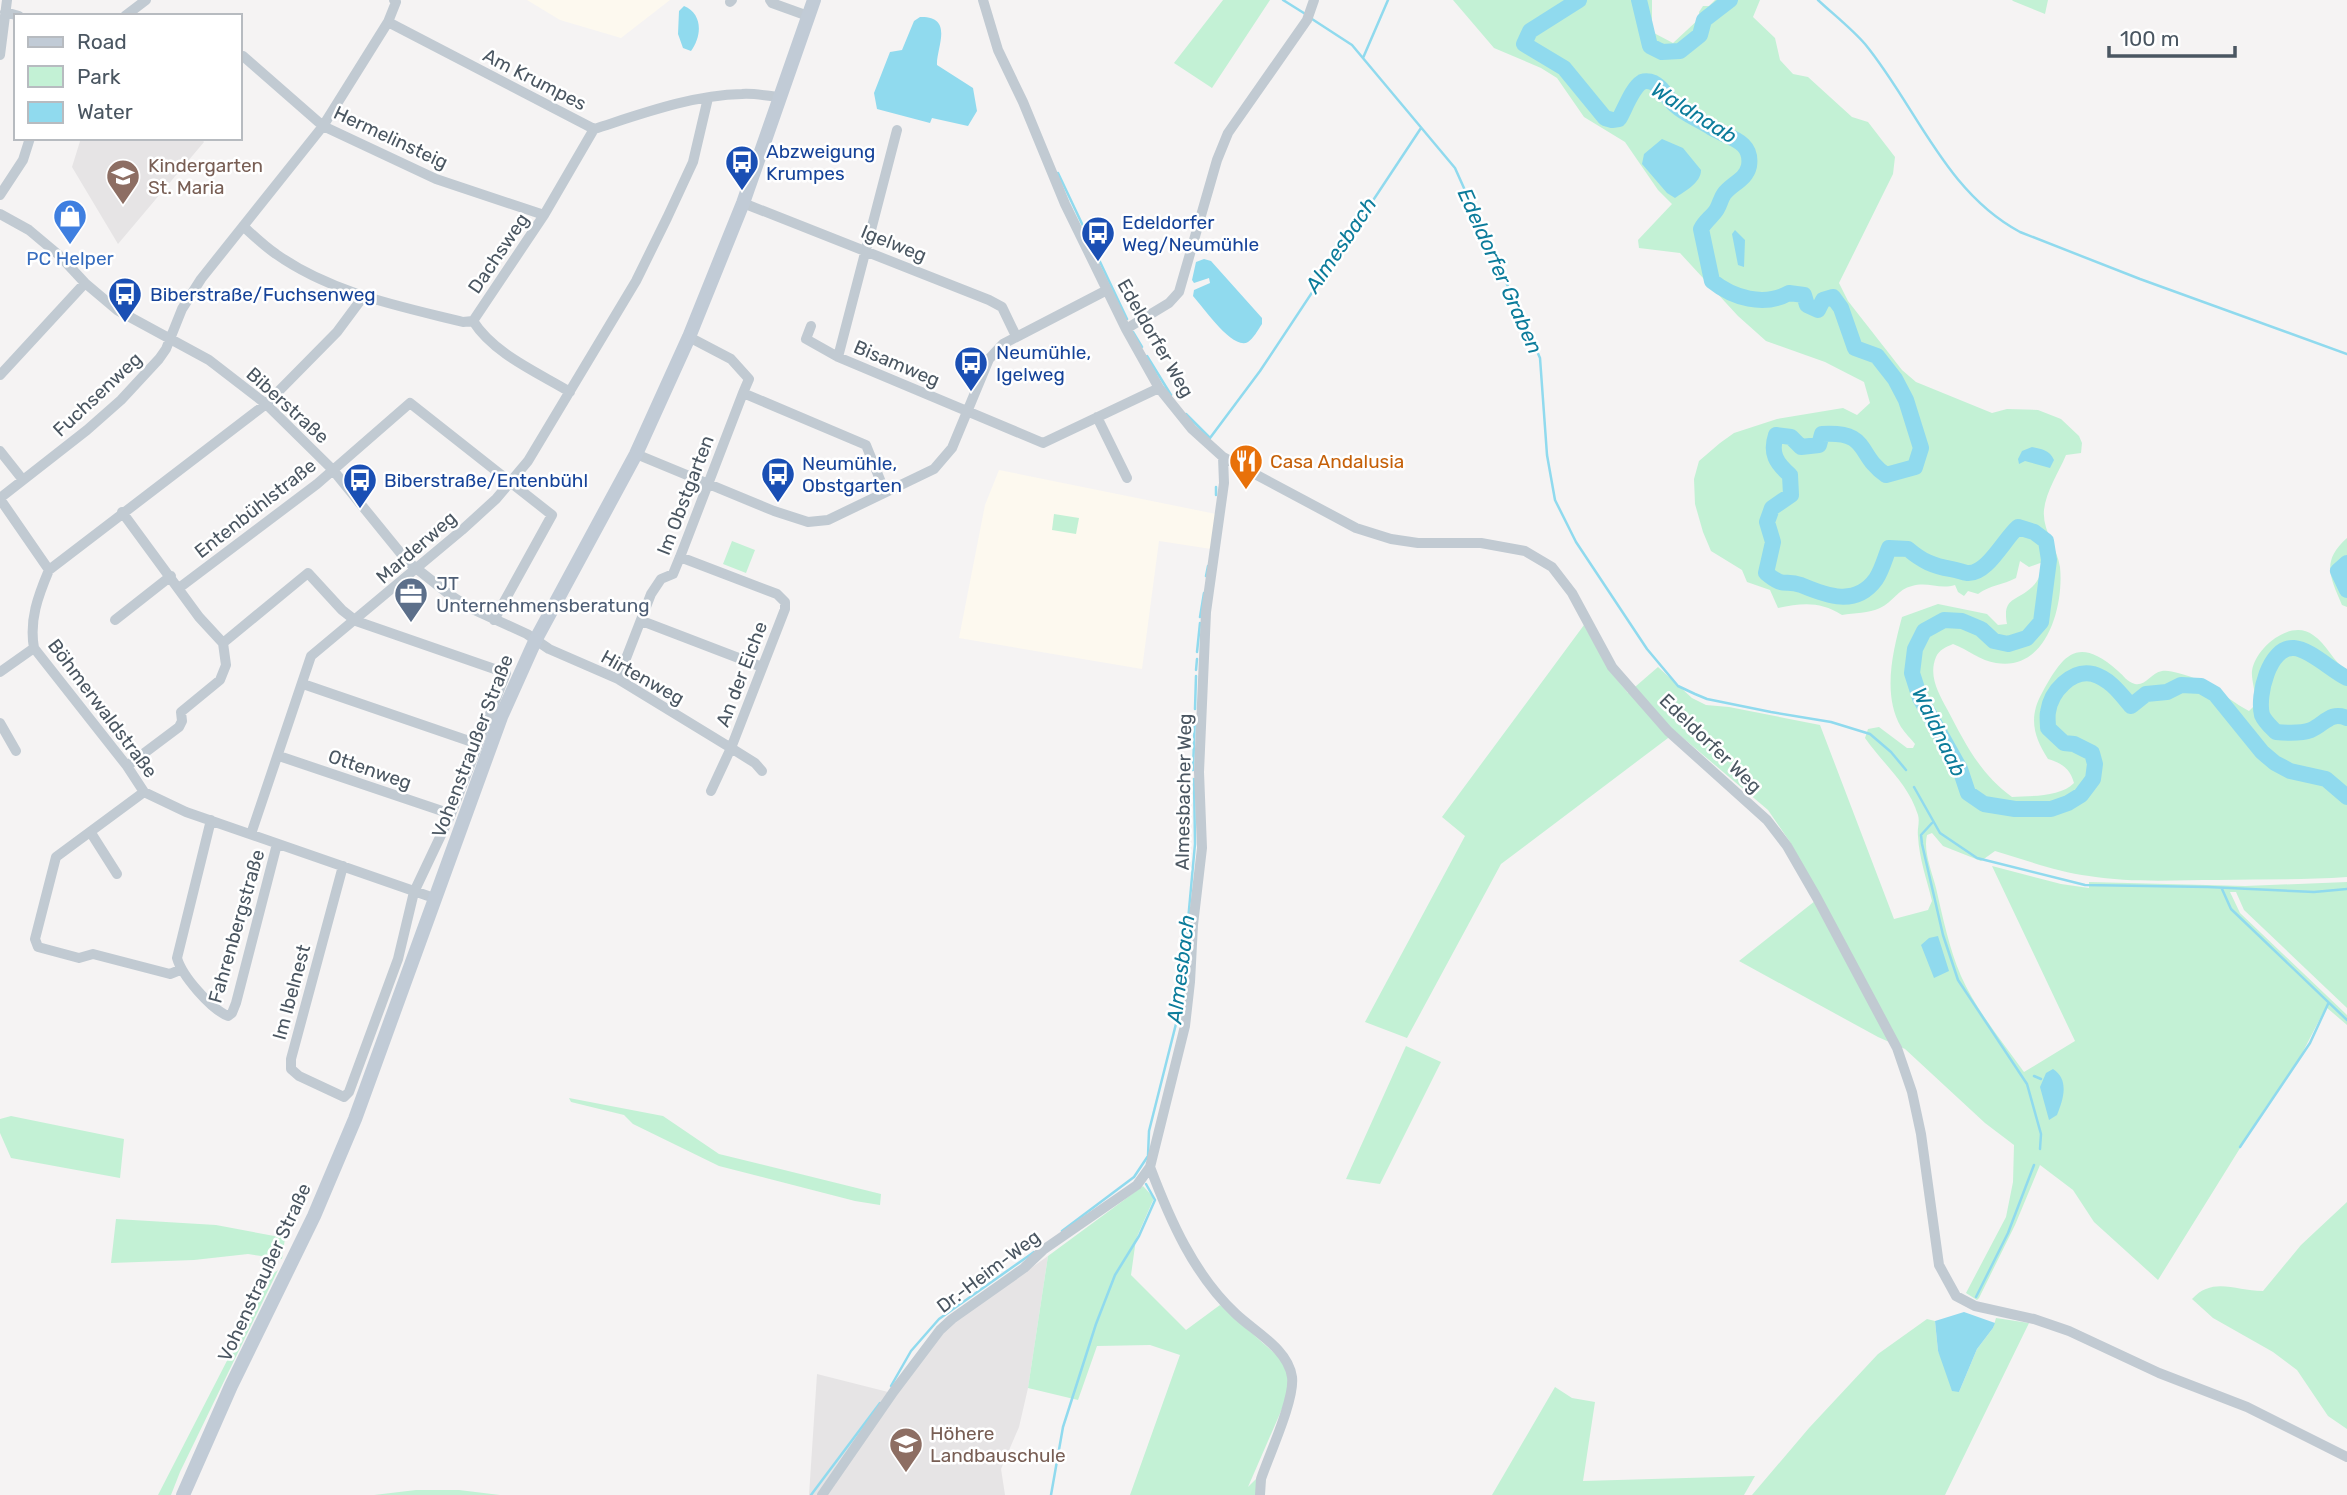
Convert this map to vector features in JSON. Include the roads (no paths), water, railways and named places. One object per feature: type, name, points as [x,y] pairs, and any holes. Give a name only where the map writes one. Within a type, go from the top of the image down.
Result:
[{"type":"main road","name":"Vohenstraußer Straße","points":[[183,1495],[236,1375],[314,1216],[355,1119],[501,717],[536,639],[636,454],[688,337],[743,203],[814,0]]},
{"type":"street","points":[[0,55],[7,0]]},
{"type":"street","points":[[128,14],[146,0]]},
{"type":"street","points":[[388,22],[396,2],[394,0]]},
{"type":"street","points":[[769,0],[808,16]]},
{"type":"street","name":"Edeldorfer Weg","points":[[983,0],[998,50],[1023,102],[1065,204],[1126,329],[1159,388],[1192,429],[1223,457],[1356,528],[1391,539],[1418,543],[1481,543],[1525,551],[1552,567],[1563,580],[1612,667],[1668,731],[1767,820],[1787,846],[1891,1033],[1912,1092],[1921,1134],[1940,1265],[1956,1296],[1975,1306],[2034,1319],[2069,1331],[2159,1373],[2247,1407],[2347,1457]]},
{"type":"street","points":[[1126,329],[1169,303],[1179,292],[1228,133],[1310,16],[1314,0]]},
{"type":"street","points":[[5,12],[14,15]]},
{"type":"street","name":"Fuchsenweg","points":[[0,498],[87,430],[121,400],[159,359],[201,279],[218,254],[323,126],[388,22]]},
{"type":"street","name":"Am Krumpes","points":[[388,22],[594,129],[652,111],[708,98],[742,94],[780,97]]},
{"type":"street","name":"Hermelinsteig","points":[[243,56],[323,126],[436,179],[544,215]]},
{"type":"street","name":"Marderweg","points":[[251,834],[311,656],[417,570],[496,499],[542,441],[636,281],[693,162],[708,98]]},
{"type":"street","name":"Dachsweg","points":[[243,226],[277,255],[321,280],[363,297],[463,322],[473,321],[544,215],[594,129]]},
{"type":"street","name":"Bisamweg","points":[[838,357],[897,130]]},
{"type":"street","points":[[0,195],[23,160],[29,140]]},
{"type":"street","name":"Igelweg","points":[[743,203],[1002,307],[1016,336]]},
{"type":"street","name":"Biberstraße","points":[[0,214],[29,230],[117,310],[209,360],[266,404],[333,470],[417,570],[450,595],[494,620],[536,639]]},
{"type":"street","points":[[0,375],[85,283]]},
{"type":"street","points":[[636,454],[808,522],[828,520],[934,469],[952,448],[989,359],[1003,344],[1107,290]]},
{"type":"street","points":[[0,498],[49,570],[266,404],[337,332],[363,297]]},
{"type":"street","points":[[473,321],[482,335],[512,358],[570,392]]},
{"type":"street","name":"Bisamweg","points":[[811,326],[803,343],[1043,443],[1159,388]]},
{"type":"street","points":[[688,337],[731,359],[749,379],[743,394],[866,445],[885,492]]},
{"type":"street","name":"Im Obstgarten","points":[[618,679],[651,594],[661,579],[673,574],[743,394]]},
{"type":"street","name":"Entenbühlstraße","points":[[179,588],[333,470],[410,403],[552,515],[494,620]]},
{"type":"street","points":[[1097,418],[1127,478]]},
{"type":"street","points":[[0,451],[23,480]]},
{"type":"street","name":"Almesbacher Weg","points":[[1150,1167],[1185,1026],[1190,982],[1202,848],[1199,772],[1206,612],[1224,483],[1223,457]]},
{"type":"street","points":[[122,512],[199,617],[223,642],[226,665],[220,680],[181,712],[182,721],[179,727],[127,766]]},
{"type":"street","name":"An der Eiche","points":[[680,557],[777,594],[782,598],[785,609],[732,748]]},
{"type":"street","name":"Böhmerwaldstraße","points":[[49,570],[34,615],[34,648],[127,766],[144,792],[186,812],[434,898]]},
{"type":"street","points":[[223,642],[309,573],[342,610],[356,621]]},
{"type":"street","points":[[115,620],[171,576]]},
{"type":"street","name":"Vohenstraußer Straße","points":[[344,1097],[349,1092],[398,958],[414,892],[451,814],[506,673],[356,621]]},
{"type":"street","points":[[642,621],[762,667]]},
{"type":"street","name":"Hirtenweg","points":[[536,639],[550,649],[618,679],[732,748],[762,771]]},
{"type":"street","points":[[0,672],[34,648]]},
{"type":"street","points":[[303,684],[478,744]]},
{"type":"street","points":[[0,723],[16,751]]},
{"type":"street","points":[[711,791],[732,748]]},
{"type":"street","name":"Ottenweg","points":[[279,756],[451,814]]},
{"type":"street","points":[[144,792],[56,857],[35,939],[38,947],[79,958],[93,954],[170,974],[180,970],[177,958],[211,820]]},
{"type":"street","points":[[91,833],[117,874]]},
{"type":"street","name":"Fahrenbergstraße","points":[[180,970],[219,1012],[228,1016],[232,1013],[277,844]]},
{"type":"street","name":"Im Ibelnest","points":[[343,866],[291,1059],[291,1069],[299,1076],[344,1097]]},
{"type":"street","points":[[1150,1167],[1174,1227],[1205,1279],[1235,1312],[1278,1350],[1291,1369],[1292,1389],[1261,1479],[1260,1495]]},
{"type":"street","name":"Dr.-Heim-Weg","points":[[822,1495],[940,1330],[1024,1268],[1043,1250],[1137,1185],[1150,1167]]},
{"type":"water","points":[[684,6],[695,14],[699,26],[691,51],[683,48],[678,34],[679,11]]},
{"type":"water","points":[[920,17],[931,18],[940,27],[937,65],[973,88],[977,111],[968,126],[932,118],[930,123],[877,109],[874,93],[890,52],[902,50],[914,21]]},
{"type":"water","points":[[1662,139],[1683,148],[1701,170],[1695,183],[1675,198],[1667,193],[1642,164],[1644,154]]},
{"type":"water","points":[[1735,230],[1745,240],[1744,267],[1738,265],[1732,234]]},
{"type":"water","points":[[1204,259],[1211,261],[1262,318],[1262,324],[1248,342],[1234,340],[1193,296],[1194,290],[1210,283],[1209,278],[1194,283],[1192,280],[1196,262]]},
{"type":"water","points":[[2032,447],[2050,454],[2054,460],[2050,468],[2025,461],[2019,464],[2022,451]]},
{"type":"water","points":[[1938,936],[1949,971],[1934,978],[1921,945],[1929,938]]},
{"type":"water","points":[[2053,1069],[2062,1079],[2064,1090],[2057,1115],[2049,1120],[2040,1087],[2046,1073]]},
{"type":"water","points":[[1964,1312],[1995,1323],[1977,1349],[1959,1392],[1952,1391],[1938,1351],[1935,1321]]},
{"type":"waterway","name":"Almesbach","points":[[1283,0],[1307,15]]},
{"type":"waterway","name":"Almesbach","points":[[1363,58],[1388,0]]},
{"type":"waterway","name":"Waldnaab","points":[[1579,0],[1530,31],[1524,44],[1564,68],[1605,118],[1619,119],[1635,89],[1646,81],[1660,87],[1679,109],[1738,141],[1747,150],[1747,171],[1724,194],[1717,209],[1701,229],[1712,281],[1729,292],[1749,299],[1769,299],[1789,293],[1804,295],[1807,305],[1818,310],[1823,300],[1833,297],[1841,308],[1855,348],[1877,356],[1895,379],[1906,400],[1921,448],[1915,467],[1886,475],[1870,460],[1856,440],[1848,436],[1822,434],[1819,445],[1801,447],[1791,437],[1776,435],[1774,452],[1778,462],[1790,475],[1791,495],[1772,508],[1767,522],[1773,542],[1766,573],[1781,582],[1795,583],[1821,593],[1850,596],[1868,588],[1876,579],[1889,548],[1908,549],[1933,565],[1967,573],[1974,572],[1988,562],[2018,527],[2034,532],[2046,541],[2049,560],[2041,622],[2027,638],[2008,644],[1994,641],[1981,629],[1962,621],[1944,620],[1924,631],[1915,649],[1912,673],[1920,698],[1960,769],[1968,793],[1984,804],[2015,809],[2051,809],[2081,795],[2093,779],[2095,764],[2092,753],[2074,744],[2064,743],[2048,728],[2048,716],[2050,704],[2058,689],[2070,678],[2085,673],[2105,679],[2131,706],[2146,694],[2167,692],[2181,685],[2201,686],[2215,694],[2262,752],[2275,763],[2290,771],[2326,779],[2347,797]]},
{"type":"waterway","name":"Waldnaab","points":[[1639,0],[1650,46],[1662,52],[1680,51],[1700,35],[1704,20],[1730,0]]},
{"type":"waterway","points":[[1818,0],[1865,44],[1951,171],[1994,215],[2020,232],[2347,354]]},
{"type":"waterway","name":"Edeldorfer Graben","points":[[1312,19],[1352,45],[1455,168],[1540,358],[1547,455],[1555,500],[1576,542],[1647,649],[1678,686],[1695,694],[1707,699],[1831,722],[1870,734],[1891,752],[1906,770]]},
{"type":"waterway","name":"Almesbach","points":[[1186,414],[1210,438],[1260,371],[1421,128]]},
{"type":"waterway","points":[[1058,173],[1127,319]]},
{"type":"waterway","points":[[1133,332],[1142,347]]},
{"type":"waterway","points":[[1147,356],[1171,395]]},
{"type":"waterway","name":"Almesbach","points":[[1216,487],[1216,495]]},
{"type":"waterway","name":"Waldnaab","points":[[2347,563],[2338,571],[2347,590]]},
{"type":"waterway","name":"Almesbach","points":[[1206,576],[1208,566]]},
{"type":"waterway","name":"Almesbach","points":[[1200,617],[1204,593]]},
{"type":"waterway","name":"Almesbach","points":[[1197,652],[1200,623]]},
{"type":"waterway","name":"Waldnaab","points":[[2347,678],[2307,652],[2294,648],[2285,650],[2272,663],[2261,696],[2263,718],[2276,732],[2302,732],[2311,730],[2332,717],[2347,718]]},
{"type":"waterway","name":"Almesbach","points":[[1196,670],[1197,659]]},
{"type":"waterway","name":"Almesbach","points":[[1195,709],[1196,676]]},
{"type":"waterway","name":"Almesbach","points":[[1193,770],[1195,716]]},
{"type":"waterway","name":"Almesbach","points":[[1062,1231],[1134,1177],[1148,1156],[1149,1131],[1180,1008],[1195,844],[1194,779]]},
{"type":"waterway","name":"Edeldorfer Graben","points":[[1914,787],[1940,833],[1977,858],[2085,885],[2314,892],[2347,889]]},
{"type":"waterway","points":[[1932,823],[1921,835],[1943,935],[1958,980],[2027,1084],[2041,1134],[2040,1149]]},
{"type":"waterway","name":"Edeldorfer Graben","points":[[2222,889],[2231,909],[2347,1020]]},
{"type":"waterway","points":[[2240,1147],[2310,1043],[2328,1004]]},
{"type":"waterway","points":[[2034,1076],[2041,1079]]},
{"type":"waterway","points":[[1976,1297],[2008,1233],[2034,1165]]},
{"type":"waterway","name":"Almesbach","points":[[1051,1495],[1063,1427],[1096,1324],[1115,1275],[1139,1236],[1155,1200],[1146,1184]]},
{"type":"waterway","points":[[891,1386],[911,1351],[939,1319],[1034,1252]]},
{"type":"waterway","points":[[811,1495],[880,1403]]},
{"type":"place","name":"Abzweigung Krumpes","points":[[742,192]]},
{"type":"place","name":"Kindergarten St. Maria","points":[[123,206]]},
{"type":"place","name":"PC Helper","points":[[70,246]]},
{"type":"place","name":"Edeldorfer Weg/Neumühle","points":[[1098,263]]},
{"type":"place","name":"Biberstraße/Fuchsenweg","points":[[125,324]]},
{"type":"place","name":"Neumühle, Igelweg","points":[[971,393]]},
{"type":"place","name":"Casa Andalusia","points":[[1246,491]]},
{"type":"place","name":"Neumühle, Obstgarten","points":[[778,504]]},
{"type":"place","name":"Biberstraße/Entenbühl","points":[[360,510]]},
{"type":"place","name":"JT Unternehmensberatung","points":[[411,624]]},
{"type":"place","name":"Höhere Landbauschule","points":[[906,1474]]}]
